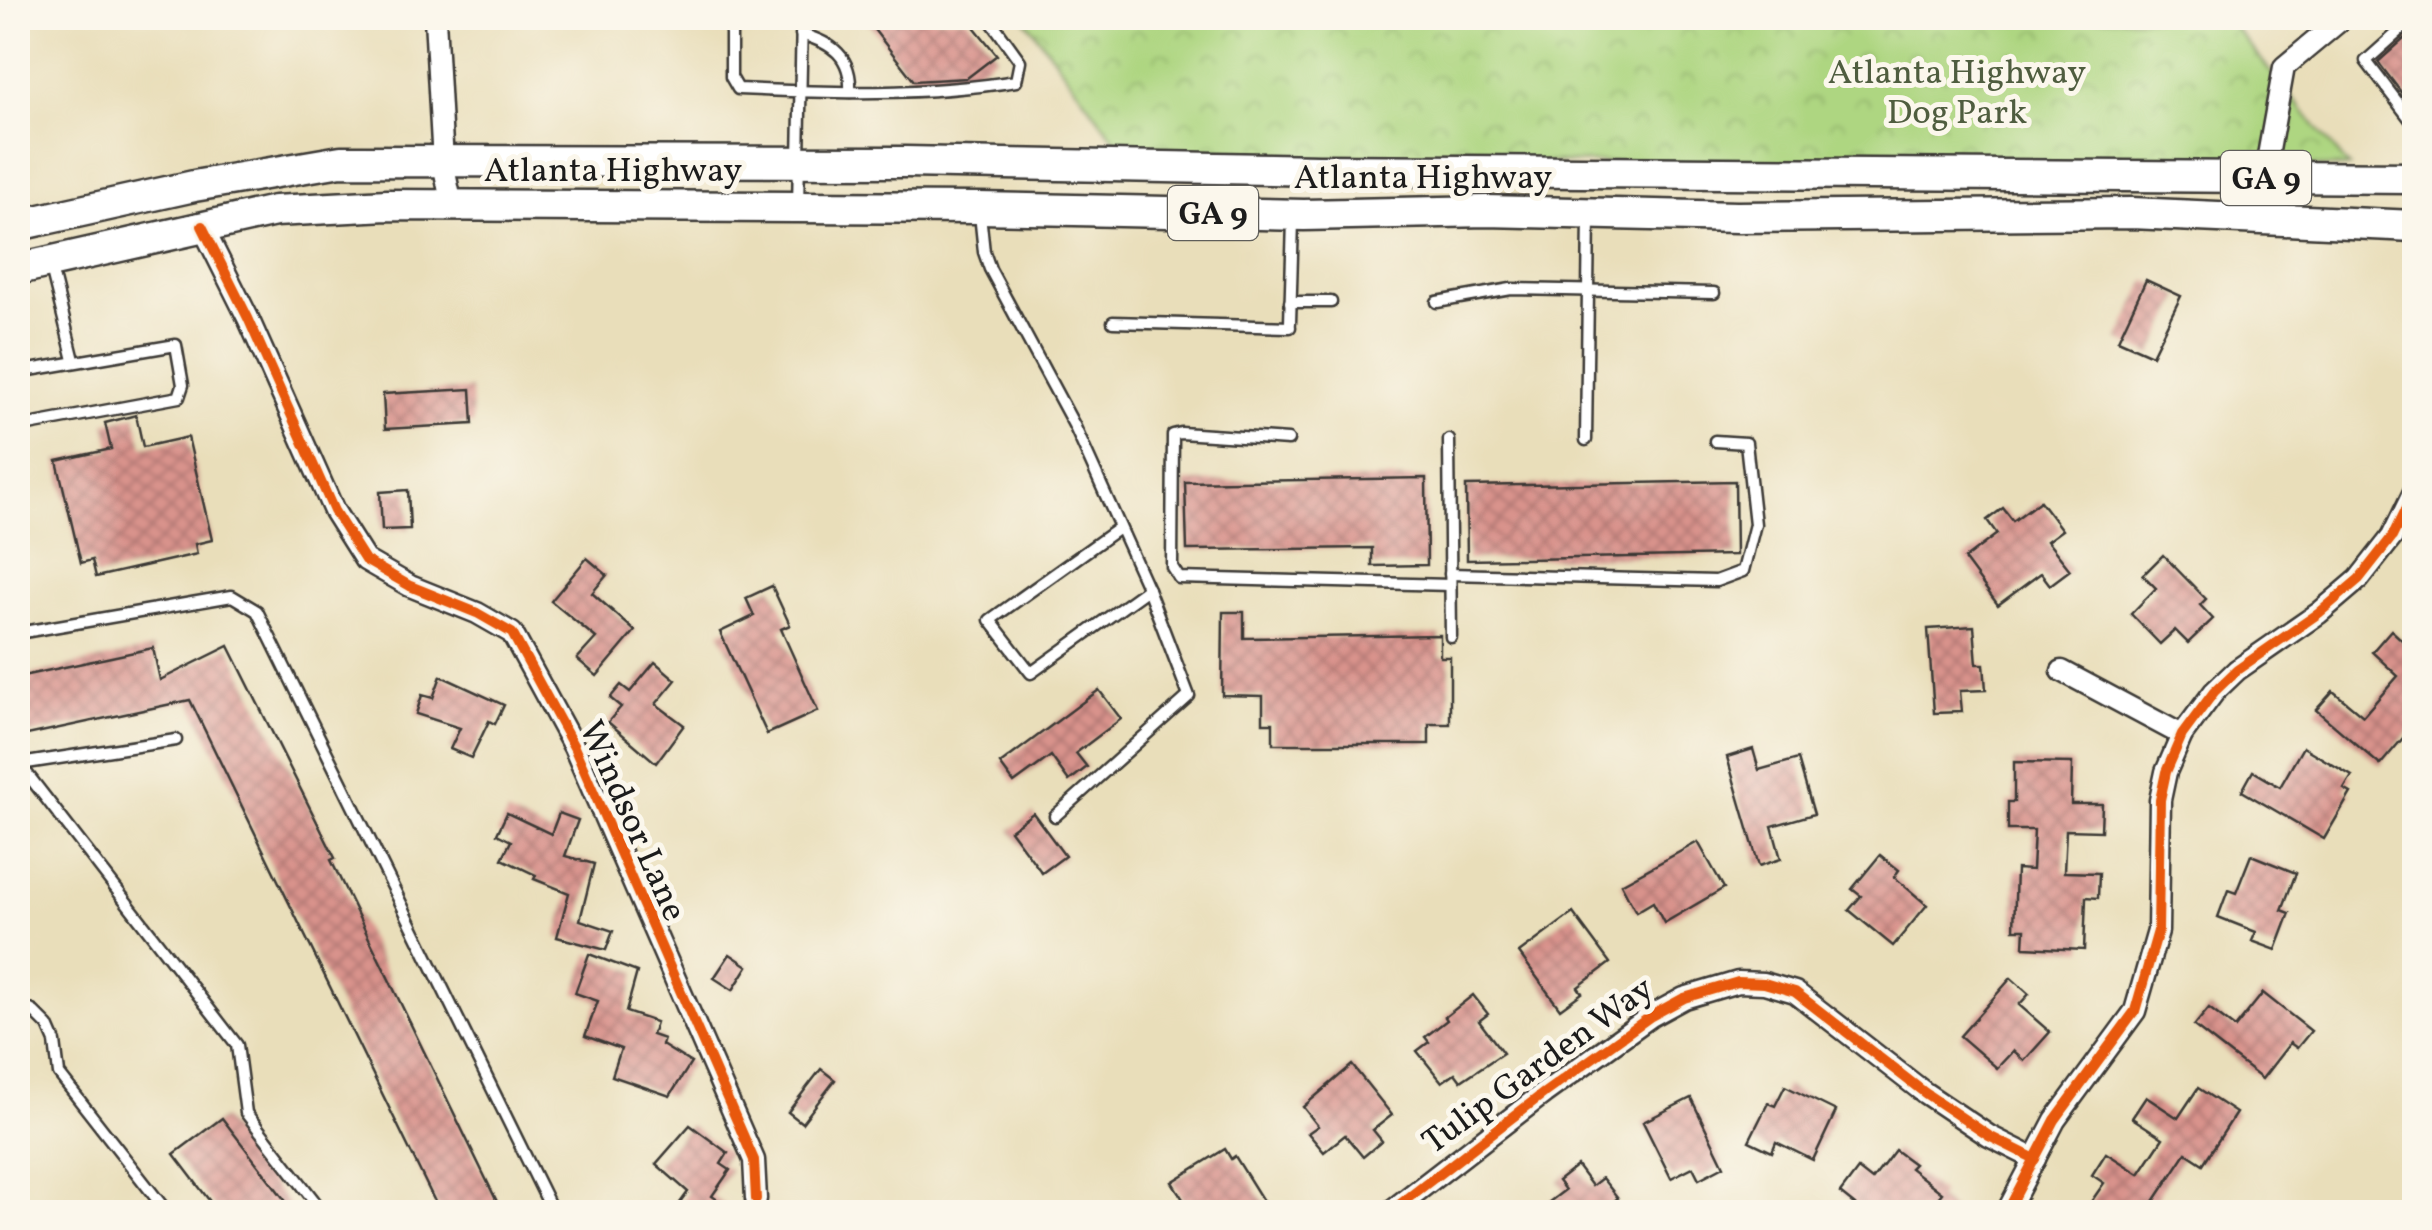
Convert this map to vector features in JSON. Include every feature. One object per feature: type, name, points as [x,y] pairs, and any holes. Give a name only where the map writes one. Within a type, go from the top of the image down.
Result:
[{"type":"main road","name":"Atlanta Highway","points":[[18,225],[194,186],[340,162],[798,162],[2414,178]]},
{"type":"main road","name":"Atlanta Highway","points":[[18,269],[275,212],[387,205],[798,206],[1294,214],[1486,210],[1737,217],[2132,213],[2414,226]]},
{"type":"street","points":[[435,18],[443,163],[452,206]]},
{"type":"street","points":[[2266,218],[2264,178],[2284,66],[2343,18]]},
{"type":"street","name":"Windsor Lane","points":[[202,226],[248,318],[334,512],[366,560],[410,586],[512,633],[574,747],[754,1160],[756,1199]]},
{"type":"street","points":[[2007,1212],[2055,1120],[2136,1011],[2158,931],[2160,800],[2166,772],[2182,734],[2214,692],[2237,670],[2319,613],[2359,579],[2392,537],[2414,492]]},
{"type":"street","points":[[2062,671],[2182,734]]},
{"type":"street","name":"Tulip Garden Way","points":[[1390,1212],[1651,1016],[1684,998],[1738,982],[1764,983],[1795,992],[1926,1093],[1990,1136],[2035,1159]]},
{"type":"lane","points":[[731,18],[734,84],[738,89],[800,92],[958,91],[1016,81],[1020,61],[989,18]]},
{"type":"lane","points":[[798,206],[802,18]]},
{"type":"lane","points":[[2414,18],[2366,61],[2414,124]]},
{"type":"lane","points":[[801,34],[830,42],[852,73],[850,92]]},
{"type":"lane","points":[[980,208],[984,252],[990,269],[1074,424],[1148,589],[1189,696],[1055,816]]},
{"type":"lane","points":[[1586,440],[1589,213]]},
{"type":"lane","points":[[1114,322],[1290,325],[1294,214]]},
{"type":"lane","points":[[50,261],[74,360]]},
{"type":"lane","points":[[1437,302],[1511,289],[1714,293]]},
{"type":"lane","points":[[1290,302],[1331,302]]},
{"type":"lane","points":[[18,372],[176,345],[183,386],[179,396],[18,427]]},
{"type":"lane","points":[[1288,440],[1181,433],[1173,436],[1172,567],[1179,578],[1716,580],[1743,571],[1754,524],[1746,443],[1715,440]]},
{"type":"lane","points":[[1449,440],[1450,636]]},
{"type":"lane","points":[[1119,528],[990,620],[1031,673],[1148,589]]},
{"type":"lane","points":[[18,632],[232,596],[258,610],[550,1212]]},
{"type":"lane","points":[[176,740],[19,763],[237,1045],[246,1113],[319,1208],[318,1212]]},
{"type":"lane","points":[[18,1003],[48,1026],[60,1074],[167,1212]]},
{"type":"green space","name":"Atlanta Highway Dog Park","points":[[1024,18],[2227,18],[2349,167],[1130,160]]},
{"type":"building","points":[[865,18],[967,18],[997,55],[967,78],[914,81]]},
{"type":"building","points":[[2414,30],[2414,109],[2378,62]]},
{"type":"building","points":[[2146,280],[2181,296],[2152,355],[2118,340]]},
{"type":"building","points":[[471,389],[473,424],[385,429],[383,394]]},
{"type":"building","points":[[136,415],[143,447],[188,437],[212,540],[195,544],[197,554],[96,577],[92,560],[81,563],[57,461],[111,449],[105,423]]},
{"type":"building","points":[[1426,478],[1427,565],[1372,566],[1372,548],[1187,550],[1185,482]]},
{"type":"building","points":[[1735,481],[1736,555],[1467,560],[1466,486]]},
{"type":"building","points":[[408,490],[410,529],[382,530],[380,492]]},
{"type":"building","points":[[2040,501],[2062,530],[2047,541],[2070,570],[2050,585],[2041,573],[1998,605],[1964,559],[1997,534],[1987,520],[2003,508],[2013,521]]},
{"type":"building","points":[[2163,555],[2206,599],[2200,605],[2213,619],[2188,643],[2175,630],[2160,644],[2131,614],[2156,588],[2143,575]]},
{"type":"building","points":[[587,558],[607,575],[592,593],[635,631],[597,676],[577,659],[596,638],[551,601]]},
{"type":"building","points":[[772,586],[790,625],[781,629],[818,711],[767,734],[720,632],[754,616],[746,598]]},
{"type":"building","points":[[1223,612],[1244,612],[1244,638],[1440,635],[1440,657],[1450,657],[1450,724],[1429,724],[1429,744],[1273,744],[1273,723],[1263,723],[1263,696],[1222,695]]},
{"type":"building","points":[[1974,626],[1977,664],[1984,664],[1986,690],[1960,691],[1962,712],[1934,713],[1928,629]]},
{"type":"building","points":[[2391,630],[2414,651],[2414,725],[2380,765],[2316,710],[2333,691],[2363,716],[2398,676],[2372,652]]},
{"type":"building","points":[[229,646],[335,858],[331,860],[502,1212],[440,1212],[190,700],[18,737],[18,677],[153,648],[160,680]]},
{"type":"building","points":[[655,662],[676,680],[656,704],[684,725],[656,763],[608,722],[621,707],[610,698],[621,685],[630,692]]},
{"type":"building","points":[[441,676],[504,705],[495,724],[489,721],[471,758],[450,749],[460,728],[416,714],[422,695],[433,698]]},
{"type":"building","points":[[1099,690],[1121,719],[1076,753],[1087,767],[1069,781],[1051,756],[1014,783],[1000,764]]},
{"type":"building","points":[[2303,747],[2352,776],[2344,789],[2351,793],[2324,839],[2242,791],[2253,771],[2280,787]]},
{"type":"building","points":[[1753,749],[1759,770],[1798,759],[1814,814],[1772,826],[1781,859],[1759,866],[1727,757]]},
{"type":"building","points":[[2014,762],[2072,763],[2071,804],[2102,804],[2101,831],[2066,830],[2064,872],[2099,873],[2098,898],[2086,897],[2084,950],[2024,947],[2025,929],[2014,929],[2016,869],[2032,870],[2034,830],[2008,830],[2008,802],[2014,802]]},
{"type":"building","points":[[507,813],[551,834],[559,813],[578,820],[565,856],[594,864],[580,920],[613,931],[606,950],[557,937],[569,893],[534,879],[536,875],[502,859],[511,841],[497,834]]},
{"type":"building","points":[[1033,813],[1065,856],[1042,873],[1010,830]]},
{"type":"building","points":[[1698,842],[1724,888],[1664,923],[1653,902],[1636,912],[1621,884]]},
{"type":"building","points":[[1880,855],[1899,870],[1894,877],[1927,905],[1893,946],[1849,910],[1861,896],[1852,889]]},
{"type":"building","points":[[2251,855],[2296,873],[2282,910],[2290,913],[2276,950],[2252,941],[2256,932],[2218,917],[2228,890],[2236,893]]},
{"type":"building","points":[[1573,913],[1610,963],[1578,987],[1582,993],[1560,1009],[1519,953]]},
{"type":"building","points":[[589,954],[637,972],[626,1012],[656,1022],[652,1035],[664,1039],[662,1045],[691,1063],[670,1096],[612,1076],[621,1049],[585,1036],[598,1001],[575,993]]},
{"type":"building","points":[[730,954],[748,966],[733,990],[714,978]]},
{"type":"building","points":[[2011,978],[2029,994],[2019,1005],[2050,1032],[2024,1061],[2013,1051],[1997,1068],[1960,1036]]},
{"type":"building","points":[[2263,993],[2311,1031],[2297,1048],[2290,1043],[2262,1079],[2194,1026],[2209,1008],[2235,1028]]},
{"type":"building","points":[[1473,995],[1488,1014],[1479,1021],[1503,1053],[1461,1081],[1455,1073],[1442,1082],[1417,1051],[1429,1042],[1425,1037],[1447,1020],[1445,1017]]},
{"type":"building","points":[[1352,1065],[1392,1115],[1373,1130],[1382,1141],[1363,1157],[1345,1135],[1324,1152],[1308,1133],[1318,1126],[1303,1107]]},
{"type":"building","points":[[821,1069],[835,1080],[802,1123],[788,1112]]},
{"type":"building","points":[[1785,1086],[1836,1111],[1813,1160],[1776,1142],[1772,1152],[1749,1141],[1768,1103],[1775,1106]]},
{"type":"building","points":[[2198,1088],[2236,1113],[2203,1164],[2186,1153],[2147,1212],[2084,1212],[2104,1183],[2092,1175],[2106,1153],[2139,1174],[2163,1138],[2132,1118],[2146,1097],[2178,1118]]},
{"type":"building","points":[[1691,1098],[1724,1166],[1699,1179],[1693,1167],[1671,1178],[1643,1122]]},
{"type":"building","points":[[222,1118],[294,1212],[218,1212],[174,1154]]},
{"type":"building","points":[[690,1125],[728,1153],[721,1164],[730,1170],[712,1196],[735,1212],[694,1212],[680,1203],[688,1192],[656,1164]]},
{"type":"building","points":[[1225,1149],[1231,1159],[1235,1156],[1270,1212],[1239,1212],[1234,1204],[1220,1212],[1191,1212],[1172,1182]]},
{"type":"building","points":[[1895,1150],[1914,1164],[1910,1168],[1942,1193],[1938,1198],[1956,1212],[1849,1212],[1855,1205],[1840,1193],[1858,1169],[1872,1180]]},
{"type":"building","points":[[1577,1166],[1592,1186],[1602,1178],[1618,1198],[1599,1212],[1536,1212],[1565,1190],[1558,1181]]},
{"type":"cycle path","points":[[202,226],[248,318],[334,511],[365,560],[410,586],[477,613],[512,633],[574,747],[754,1160],[756,1199]]},
{"type":"cycle path","points":[[2007,1212],[2055,1120],[2135,1011],[2158,931],[2160,800],[2166,772],[2182,735],[2214,692],[2237,670],[2319,613],[2359,579],[2392,537],[2414,492]]},
{"type":"cycle path","points":[[1390,1212],[1651,1016],[1684,998],[1738,982],[1764,983],[1795,992],[1925,1093],[1989,1136],[2035,1159]]}]
